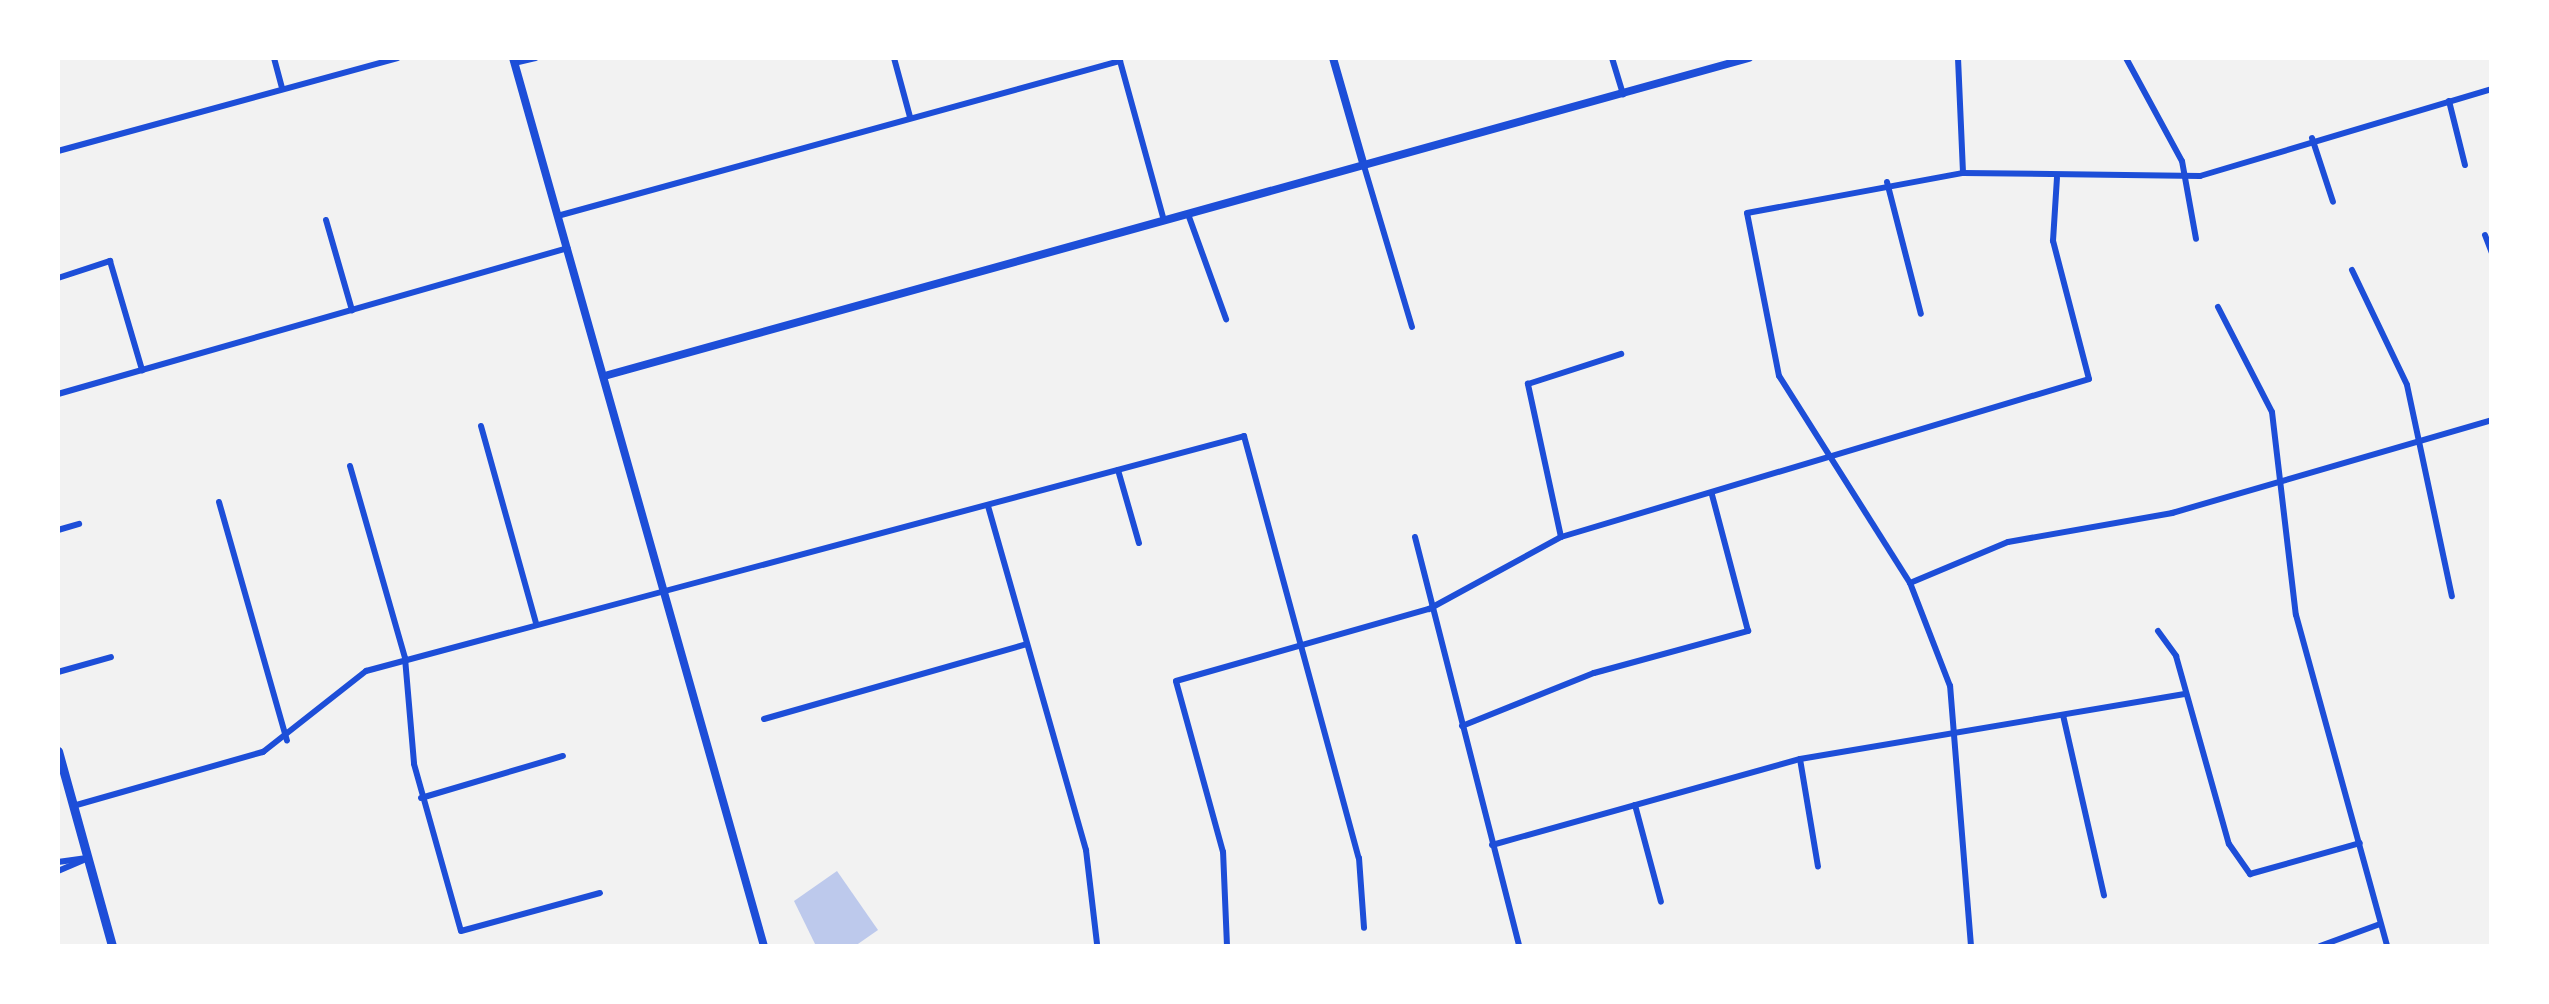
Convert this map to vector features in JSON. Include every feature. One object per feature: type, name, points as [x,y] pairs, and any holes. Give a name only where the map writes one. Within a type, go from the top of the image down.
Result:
[{"type":"main road","points":[[58,751],[112,946]]},
{"type":"street","points":[[274,58],[282,87]]},
{"type":"street","points":[[58,151],[398,58]]},
{"type":"street","points":[[535,58],[514,60],[608,376],[764,946]]},
{"type":"street","points":[[894,58],[910,117]]},
{"type":"street","points":[[1333,58],[1412,326]]},
{"type":"street","points":[[1612,58],[1622,94]]},
{"type":"street","points":[[608,376],[1750,58]]},
{"type":"street","points":[[1958,58],[1964,173]]},
{"type":"street","points":[[2126,58],[2169,127],[2187,178],[2196,239]]},
{"type":"street","points":[[561,215],[1120,61],[1164,220]]},
{"type":"street","points":[[1971,946],[1960,731],[1910,583],[1828,462],[1765,335],[1746,212],[1887,182],[1964,173],[2187,178],[2312,138],[2492,89]]},
{"type":"street","points":[[2448,101],[2464,165]]},
{"type":"street","points":[[2312,138],[2333,202]]},
{"type":"street","points":[[1227,946],[1223,852],[1176,681],[1429,610],[1561,537],[1828,462],[1914,425],[2089,379],[2054,242],[2057,178]]},
{"type":"street","points":[[1887,182],[1921,314]]},
{"type":"street","points":[[1188,214],[1226,319]]},
{"type":"street","points":[[326,220],[352,310]]},
{"type":"street","points":[[2485,234],[2492,253]]},
{"type":"street","points":[[58,394],[569,248]]},
{"type":"street","points":[[58,278],[110,262],[142,370]]},
{"type":"street","points":[[2352,270],[2408,385],[2452,596]]},
{"type":"street","points":[[2218,307],[2267,399],[2282,482],[2296,615],[2386,946]]},
{"type":"street","points":[[1561,537],[1525,392],[1535,379],[1621,354]]},
{"type":"street","points":[[1910,583],[2008,542],[2282,482],[2419,445],[2492,420]]},
{"type":"street","points":[[481,426],[536,622]]},
{"type":"street","points":[[73,806],[287,740],[338,688],[405,658],[1244,436],[1359,858],[1364,928]]},
{"type":"street","points":[[350,466],[405,658],[421,798],[461,931],[600,893]]},
{"type":"street","points":[[1118,470],[1139,543]]},
{"type":"street","points":[[1462,726],[1594,674],[1748,631],[1712,495]]},
{"type":"street","points":[[219,502],[287,740]]},
{"type":"street","points":[[988,506],[1095,889],[1098,943]]},
{"type":"street","points":[[58,530],[79,524]]},
{"type":"street","points":[[1415,537],[1429,610],[1519,946]]},
{"type":"street","points":[[2158,632],[2185,694],[2222,824],[2250,874],[2360,843]]},
{"type":"street","points":[[764,719],[1027,644]]},
{"type":"street","points":[[58,672],[110,657]]},
{"type":"street","points":[[1492,845],[1800,758],[2185,694]]},
{"type":"street","points":[[2063,715],[2104,895]]},
{"type":"street","points":[[421,798],[563,756]]},
{"type":"street","points":[[1800,758],[1818,867]]},
{"type":"street","points":[[1634,805],[1660,902]]},
{"type":"street","points":[[58,862],[88,858]]},
{"type":"street","points":[[58,871],[88,858]]},
{"type":"street","points":[[2320,946],[2380,924]]},
{"type":"building","points":[[837,871],[878,930],[855,946],[816,946],[794,901]]}]
